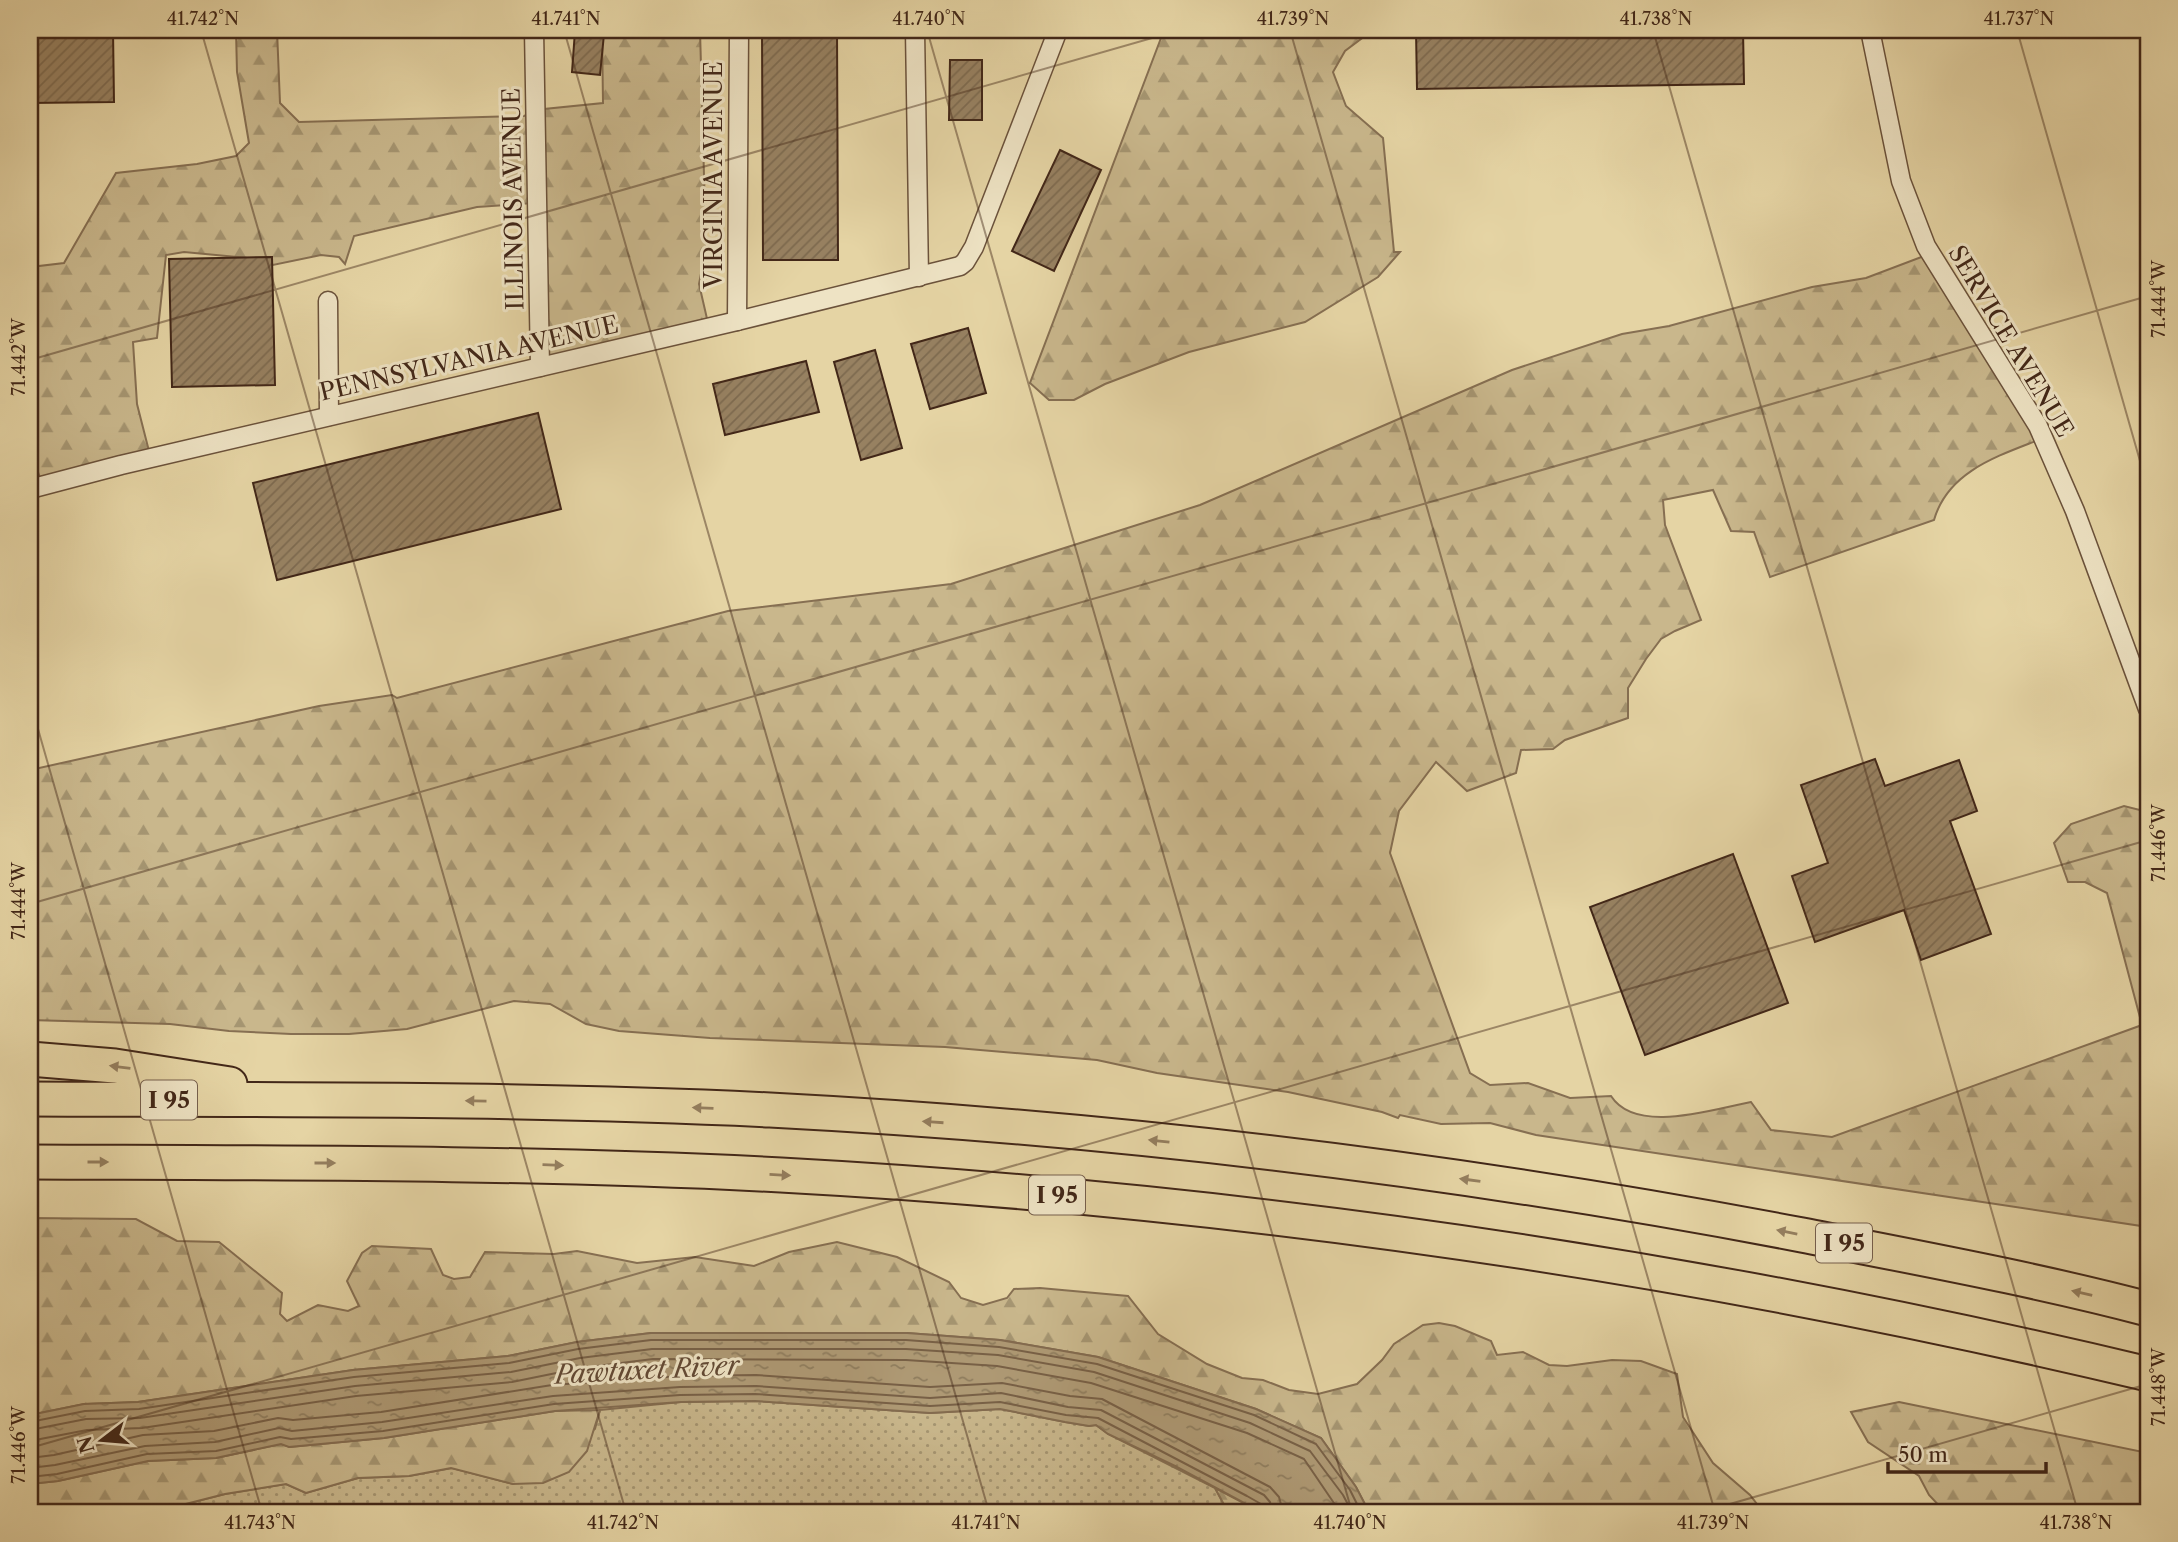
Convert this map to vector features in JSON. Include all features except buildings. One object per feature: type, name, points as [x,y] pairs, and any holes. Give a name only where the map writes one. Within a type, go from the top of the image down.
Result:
[{"type":"highway","points":[[30,1059],[155,1071],[308,1100]]},
{"type":"highway","name":"I 95","points":[[30,1099],[535,1102],[784,1111],[1075,1133],[1289,1155],[1490,1183],[1724,1221],[1988,1272],[2148,1309]]},
{"type":"highway","name":"I 95","points":[[30,1162],[554,1165],[786,1175],[1103,1199],[1318,1223],[1622,1267],[1923,1323],[2148,1374]]},
{"type":"street","name":"ILLINOIS AVENUE","points":[[534,30],[540,367]]},
{"type":"street","name":"VIRGINIA AVENUE","points":[[737,321],[739,30]]},
{"type":"street","points":[[915,30],[919,277]]},
{"type":"street","name":"PENNSYLVANIA AVENUE","points":[[30,489],[121,464],[919,277],[965,262],[974,247],[1058,30]]},
{"type":"street","name":"SERVICE AVENUE","points":[[1870,30],[1901,181],[1926,246],[2038,426],[2075,511],[2148,709]]},
{"type":"street","points":[[328,301],[329,416]]},
{"type":"green space","points":[[236,30],[277,30],[280,103],[299,122],[524,116],[534,110],[603,103],[602,30],[700,30],[706,248],[699,284],[708,323],[544,364],[534,203],[477,207],[354,236],[345,264],[339,257],[321,255],[273,265],[269,260],[184,252],[166,255],[157,338],[133,342],[137,404],[150,455],[42,484],[30,448],[31,267],[64,263],[116,173],[197,164],[236,156],[249,143],[237,72]]},
{"type":"green space","points":[[1159,30],[1373,30],[1345,51],[1333,72],[1346,106],[1383,138],[1394,252],[1400,252],[1378,277],[1305,322],[1189,352],[1105,384],[1074,400],[1049,400],[1030,383],[1161,38]]},
{"type":"green space","points":[[1924,256],[2041,439],[1992,459],[1963,477],[1941,503],[1934,520],[1770,577],[1754,532],[1731,531],[1713,490],[1663,500],[1665,525],[1701,620],[1661,639],[1646,659],[1628,688],[1628,718],[1565,740],[1553,749],[1521,750],[1516,773],[1467,791],[1436,762],[1399,811],[1390,853],[1470,1073],[1490,1085],[1528,1083],[1570,1098],[1611,1096],[1623,1108],[1656,1117],[1697,1113],[1751,1102],[1771,1130],[1832,1137],[2142,1025],[2107,893],[2085,882],[2068,882],[2054,843],[2071,824],[2124,806],[2148,812],[2148,1227],[1536,1135],[1490,1123],[1441,1124],[1400,1115],[1398,1118],[1382,1112],[1288,1092],[1157,1073],[1097,1060],[945,1047],[710,1038],[619,1031],[586,1024],[550,1004],[514,1001],[407,1029],[349,1034],[291,1034],[229,1031],[170,1024],[30,1020],[30,770],[319,706],[392,695],[397,698],[728,611],[951,584],[1200,505],[1512,370],[1622,334],[1669,326],[1812,287],[1866,278]]},
{"type":"green space","points":[[30,1218],[136,1219],[177,1241],[219,1242],[282,1293],[280,1314],[287,1321],[318,1305],[348,1311],[359,1306],[347,1281],[362,1253],[372,1246],[431,1249],[443,1275],[454,1279],[470,1277],[485,1252],[554,1254],[577,1251],[637,1263],[695,1257],[754,1266],[789,1252],[837,1242],[897,1257],[949,1282],[961,1298],[983,1305],[1007,1298],[1014,1289],[1040,1288],[1128,1296],[1158,1334],[1207,1364],[1242,1378],[1263,1380],[1289,1390],[1318,1394],[1357,1384],[1394,1344],[1423,1325],[1439,1323],[1455,1326],[1491,1341],[1497,1355],[1523,1352],[1549,1365],[1567,1366],[1612,1360],[1641,1361],[1677,1374],[1683,1417],[1713,1463],[1750,1495],[1763,1512],[1369,1512],[1356,1487],[1321,1438],[1256,1409],[1098,1357],[1000,1340],[907,1333],[651,1333],[577,1342],[508,1356],[353,1370],[138,1402],[84,1404],[30,1415]]},
{"type":"green space","points":[[755,1401],[930,1413],[1000,1409],[1089,1426],[1096,1425],[1108,1434],[1215,1488],[1228,1512],[154,1512],[225,1494],[286,1484],[306,1493],[358,1478],[409,1476],[452,1468],[513,1484],[595,1429],[600,1410],[681,1402]]},
{"type":"green space","points":[[1899,1402],[2148,1453],[2148,1512],[1945,1512],[1929,1495],[1919,1476],[1868,1442],[1851,1412]]},
{"type":"green space","points":[[600,1410],[587,1451],[569,1472],[543,1483],[513,1484],[451,1468],[409,1476],[358,1478],[306,1493],[286,1484],[225,1494],[154,1512],[30,1512],[30,1484],[58,1481],[148,1461],[216,1458],[281,1444],[290,1447],[384,1438],[555,1411]]},
{"type":"green space","points":[[1215,1488],[1261,1512],[1228,1512]]},
{"type":"water","name":"Pawtuxet River","points":[[651,1333],[907,1333],[1000,1340],[1098,1357],[1256,1409],[1321,1438],[1356,1487],[1369,1512],[1261,1512],[1108,1434],[1096,1425],[1065,1422],[1000,1409],[930,1413],[755,1401],[681,1402],[555,1411],[384,1438],[289,1447],[281,1444],[216,1458],[148,1461],[58,1481],[30,1484],[30,1415],[84,1404],[138,1402],[353,1370],[508,1356],[577,1342]]}]
